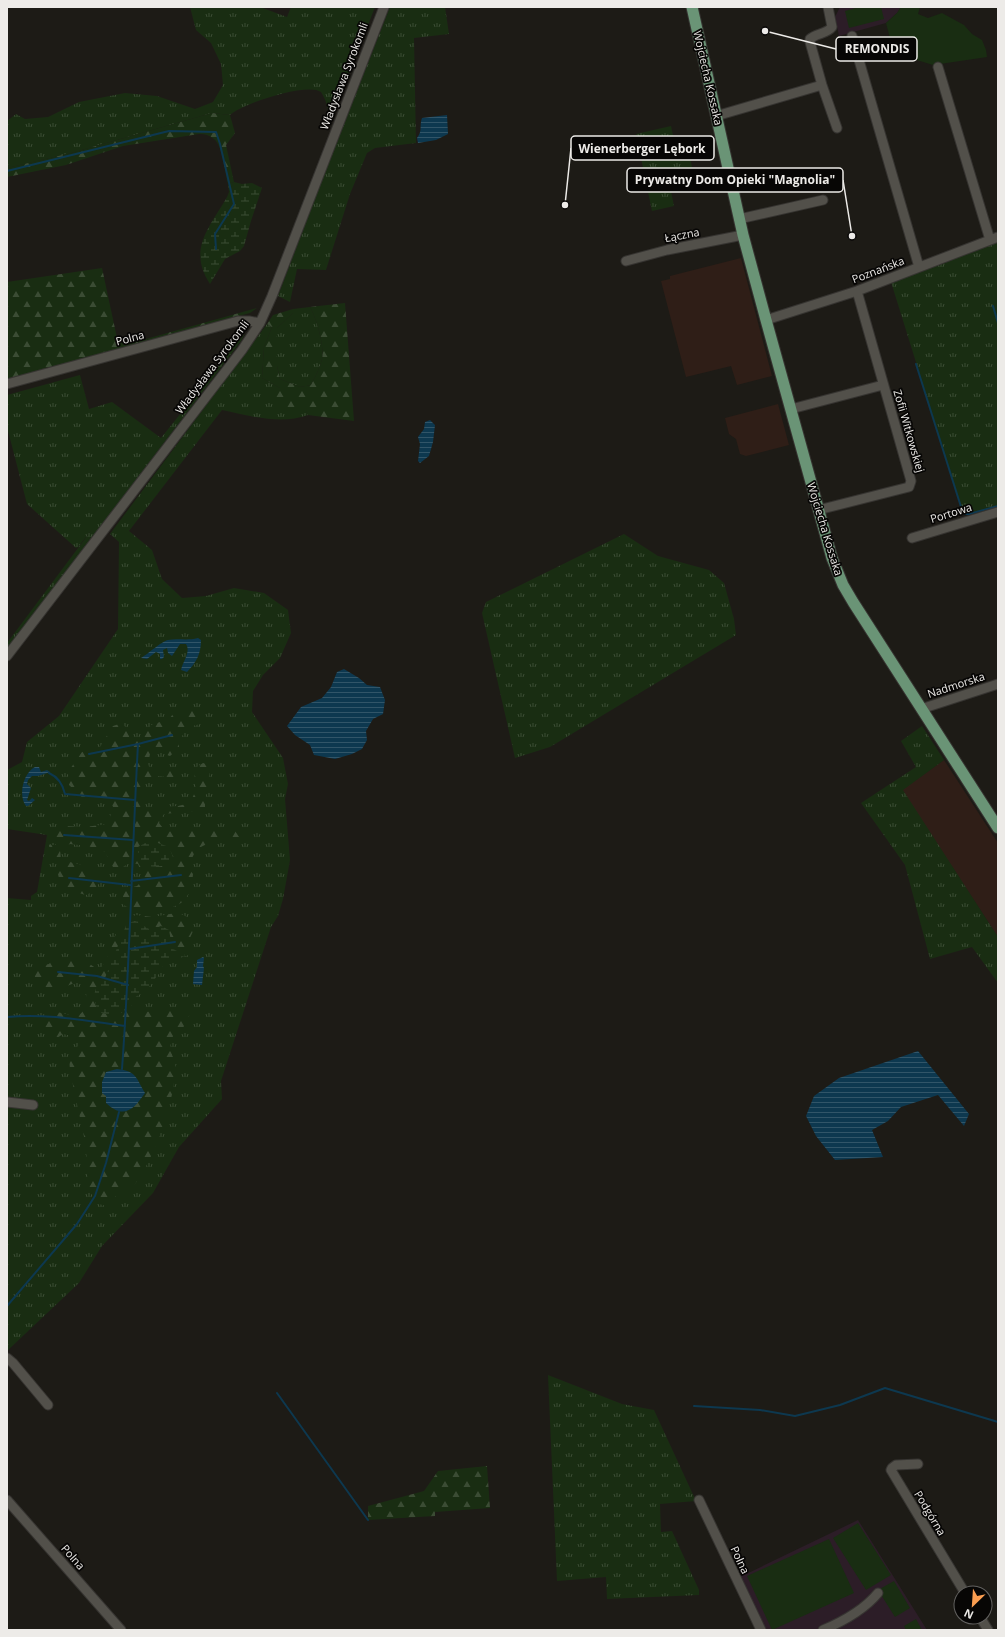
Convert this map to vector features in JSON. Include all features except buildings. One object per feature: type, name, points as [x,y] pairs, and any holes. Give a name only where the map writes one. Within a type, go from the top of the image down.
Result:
[{"type":"main road","name":"Wojciecha Kossaka","points":[[692,7],[743,235],[832,558],[843,585],[998,828]]},
{"type":"street","name":"Władysława Syrokomli","points":[[7,656],[242,350],[260,322],[274,291],[384,7]]},
{"type":"street","points":[[828,7],[832,27],[829,30],[814,36],[810,39],[810,42],[836,128]]},
{"type":"street","points":[[852,36],[919,267]]},
{"type":"street","points":[[938,67],[994,238]]},
{"type":"street","points":[[716,116],[822,85]]},
{"type":"street","points":[[740,219],[823,200]]},
{"type":"street","name":"Łączna","points":[[626,261],[667,250],[743,235]]},
{"type":"street","name":"Poznańska","points":[[766,320],[857,291],[994,238]]},
{"type":"street","name":"Zofii Witkowskiej","points":[[818,510],[909,487],[911,481],[857,291]]},
{"type":"street","name":"Polna","points":[[7,384],[238,321],[260,322]]},
{"type":"street","points":[[791,409],[883,385]]},
{"type":"street","name":"Portowa","points":[[912,538],[998,512]]},
{"type":"street","name":"Nadmorska","points":[[921,709],[998,684]]},
{"type":"street","points":[[7,1102],[33,1105]]},
{"type":"street","points":[[7,1358],[13,1363],[48,1405]]},
{"type":"street","name":"Podgórna","points":[[918,1464],[896,1464],[891,1470],[960,1585]]},
{"type":"street","name":"Polna","points":[[7,1500],[121,1630]]},
{"type":"street","name":"Polna","points":[[699,1500],[761,1630]]},
{"type":"street","points":[[823,1630],[838,1623],[869,1604],[878,1593]]},
{"type":"shaded area","points":[[840,7],[901,7],[886,23],[839,36],[835,17]]},
{"type":"shaded area","points":[[741,258],[772,376],[737,385],[731,366],[686,377],[661,281],[670,279],[670,276]]},
{"type":"shaded area","points":[[778,404],[789,445],[746,456],[740,454],[736,439],[729,434],[725,418]]},
{"type":"shaded area","points":[[944,760],[998,843],[998,937],[902,790]]},
{"type":"shaded area","points":[[858,1520],[927,1630],[765,1630],[740,1577]]},
{"type":"green space","points":[[190,7],[260,7],[287,17],[291,7],[375,7],[328,128],[328,109],[321,92],[314,90],[303,90],[289,92],[260,100],[237,110],[230,115],[212,113],[71,153],[7,168],[7,121],[16,114],[25,119],[48,117],[79,102],[125,93],[157,96],[195,109],[213,102],[223,85],[221,64],[211,43],[196,30]]},
{"type":"green space","points":[[390,7],[445,7],[449,34],[414,38],[416,143],[375,148],[367,153],[350,194],[326,270],[297,269],[290,302],[278,296]]},
{"type":"green space","points":[[859,7],[881,7],[884,19],[849,28],[845,11]]},
{"type":"green space","points":[[901,7],[920,7],[918,14],[928,18],[942,13],[964,25],[972,34],[982,40],[987,57],[933,65],[894,53],[886,23]]},
{"type":"green space","points":[[212,113],[230,115],[235,133],[226,145],[234,182],[228,184],[220,147],[214,139],[207,135],[201,134],[123,146],[66,165],[7,177],[7,168],[71,153]]},
{"type":"green space","points":[[671,126],[677,154],[689,152],[693,172],[668,177],[674,206],[652,211],[636,134]]},
{"type":"green space","points":[[234,182],[242,184],[252,183],[262,188],[244,246],[240,251],[225,259],[210,284],[203,271],[201,249],[208,228],[227,197],[229,192],[228,184]]},
{"type":"green space","points":[[998,241],[998,506],[965,514],[962,510],[891,282]]},
{"type":"green space","points":[[102,268],[117,338],[122,343],[128,344],[257,308],[250,313],[8,379],[7,282]]},
{"type":"green space","points":[[345,303],[354,421],[308,415],[306,411],[288,411],[276,406],[276,395],[280,388],[262,378],[264,347],[272,327],[267,324],[273,315],[293,309],[293,313],[277,328],[277,366],[280,379],[300,387],[311,385],[319,369],[323,354],[319,332],[310,307]]},
{"type":"green space","points":[[310,307],[319,332],[323,354],[319,369],[311,385],[300,387],[280,379],[277,366],[277,328],[293,313],[293,309]]},
{"type":"green space","points":[[267,324],[272,327],[264,347],[262,378],[280,388],[288,411],[306,411],[308,415],[298,418],[276,419],[254,417],[222,410],[129,531],[152,550],[162,579],[182,598],[206,596],[234,588],[264,593],[288,610],[291,633],[280,658],[263,675],[253,691],[252,712],[283,758],[288,784],[285,799],[290,860],[283,899],[278,916],[271,927],[221,1081],[222,1099],[179,1147],[153,1193],[102,1246],[79,1283],[7,1351],[7,898],[31,900],[31,896],[37,892],[47,835],[7,829],[7,770],[22,762],[27,742],[59,716],[118,629],[119,542],[110,534]]},
{"type":"green space","points":[[245,333],[241,341],[7,650],[7,643],[93,528],[76,548],[27,504],[7,427],[7,395],[80,375],[89,409],[112,402],[161,438]]},
{"type":"green space","points":[[624,534],[658,556],[709,570],[724,583],[734,619],[736,635],[550,747],[515,758],[482,613],[486,602]]},
{"type":"green space","points":[[191,706],[200,714],[200,724],[189,727],[179,741],[179,748],[170,756],[167,755],[167,750],[158,747],[151,749],[148,764],[150,769],[173,769],[176,771],[174,777],[158,776],[149,779],[142,791],[141,805],[152,812],[163,807],[178,806],[190,803],[196,790],[194,769],[203,763],[211,765],[205,799],[205,810],[164,814],[159,823],[166,832],[192,829],[218,829],[235,831],[239,837],[208,844],[196,851],[189,869],[193,874],[190,891],[177,906],[162,909],[141,910],[124,905],[123,896],[125,889],[137,886],[144,879],[138,864],[129,863],[118,870],[113,867],[106,852],[88,846],[70,844],[60,849],[61,860],[87,866],[98,873],[99,881],[96,890],[86,895],[69,889],[59,879],[57,864],[50,851],[49,845],[56,845],[51,835],[52,828],[63,826],[85,827],[108,824],[113,806],[102,801],[84,799],[69,785],[68,772],[82,752],[100,747],[113,726],[122,723],[127,729],[130,739],[137,740],[143,737],[151,725],[169,719],[178,708]]},
{"type":"green space","points":[[922,726],[944,760],[903,790],[998,937],[998,983],[972,947],[930,959],[905,865],[861,803],[916,767],[901,741]]},
{"type":"green space","points":[[145,843],[158,843],[169,847],[173,857],[170,864],[152,867],[143,863],[138,854],[138,847]]},
{"type":"green space","points":[[176,913],[186,916],[193,926],[193,932],[190,938],[189,955],[167,961],[145,991],[135,997],[131,1006],[132,1013],[179,1009],[189,1011],[188,1022],[173,1036],[171,1041],[171,1050],[176,1073],[169,1107],[152,1154],[138,1180],[131,1188],[117,1195],[106,1206],[99,1204],[88,1189],[86,1146],[70,1071],[69,1055],[78,1046],[78,1040],[72,1036],[63,1034],[54,1040],[46,1032],[43,1017],[46,1012],[72,1015],[82,1013],[85,1007],[87,982],[86,980],[56,990],[50,990],[44,988],[38,982],[33,972],[39,966],[49,964],[54,958],[63,957],[84,960],[97,969],[101,968],[108,956],[117,931],[124,919],[136,915],[152,917]]},
{"type":"green space","points":[[135,921],[151,930],[161,926],[169,930],[171,941],[170,946],[185,955],[181,958],[166,961],[153,982],[145,991],[135,997],[131,1006],[121,1013],[110,1015],[98,1012],[95,1002],[96,989],[105,978],[127,923]]},
{"type":"green space","points":[[548,1375],[622,1404],[654,1410],[696,1501],[660,1504],[661,1532],[672,1531],[699,1590],[699,1595],[607,1599],[606,1577],[557,1581]]},
{"type":"green space","points":[[487,1466],[490,1508],[435,1512],[435,1516],[368,1520],[368,1506],[424,1491],[438,1471]]},
{"type":"green space","points":[[858,1523],[891,1575],[866,1590],[833,1538]]},
{"type":"green space","points":[[829,1539],[854,1593],[772,1630],[747,1576]]},
{"type":"green space","points":[[894,1581],[910,1608],[895,1617],[878,1590]]},
{"type":"green space","points":[[916,1619],[922,1630],[906,1630],[904,1626]]},
{"type":"water","points":[[447,115],[448,134],[436,140],[418,143],[417,138],[420,133],[422,118]]},
{"type":"water","points":[[430,420],[435,425],[433,442],[429,456],[420,463],[418,461],[420,444],[418,437],[424,429],[425,422]]},
{"type":"water","points":[[198,638],[201,640],[199,654],[187,672],[181,670],[188,650],[186,644],[180,644],[172,656],[168,653],[167,648],[163,650],[164,657],[162,659],[160,659],[160,654],[156,652],[147,659],[141,658],[165,641],[172,639]]},
{"type":"water","points":[[344,669],[367,685],[380,687],[385,700],[383,714],[373,719],[366,731],[367,740],[362,749],[352,754],[335,759],[314,755],[310,745],[295,735],[287,726],[301,707],[322,698],[331,687],[337,672]]},
{"type":"water","points":[[35,767],[39,767],[41,772],[47,770],[50,772],[38,776],[32,776],[28,780],[27,784],[31,788],[27,800],[29,801],[32,798],[35,800],[26,806],[22,797],[23,785],[27,774]]},
{"type":"water","points":[[203,957],[204,968],[202,985],[193,984],[197,960]]},
{"type":"water","points":[[918,1051],[969,1114],[964,1126],[938,1095],[901,1107],[888,1121],[872,1130],[883,1157],[835,1160],[816,1136],[806,1116],[814,1096],[839,1078]]},
{"type":"water","points":[[117,1069],[129,1071],[135,1076],[145,1093],[133,1108],[123,1112],[112,1108],[106,1103],[106,1096],[102,1093],[102,1082],[106,1072]]},
{"type":"waterway","points":[[7,171],[169,131],[216,132],[234,204],[215,234],[216,249]]},
{"type":"waterway","points":[[993,306],[998,323]]},
{"type":"waterway","points":[[916,364],[962,510],[965,514],[969,514],[998,506]]},
{"type":"waterway","points":[[138,744],[172,735]]},
{"type":"waterway","points":[[89,754],[138,744],[122,1069]]},
{"type":"waterway","points":[[49,773],[60,782],[65,794],[135,800]]},
{"type":"waterway","points":[[64,835],[133,840]]},
{"type":"waterway","points":[[131,881],[181,875]]},
{"type":"waterway","points":[[69,878],[130,885]]},
{"type":"waterway","points":[[129,949],[175,942]]},
{"type":"waterway","points":[[58,972],[97,976],[128,985]]},
{"type":"waterway","points":[[7,1017],[51,1017],[125,1026]]},
{"type":"waterway","points":[[7,1306],[77,1224],[95,1196],[106,1163],[119,1112]]},
{"type":"waterway","points":[[694,1406],[760,1410],[795,1416],[840,1405],[885,1388],[998,1422]]},
{"type":"waterway","points":[[277,1393],[368,1520]]},
{"type":"place","name":"REMONDIS","points":[[765,31]]},
{"type":"place","name":"Wienerberger Lębork","points":[[565,205]]},
{"type":"place","name":"Prywatny Dom Opieki \"Magnolia\"","points":[[852,236]]}]
